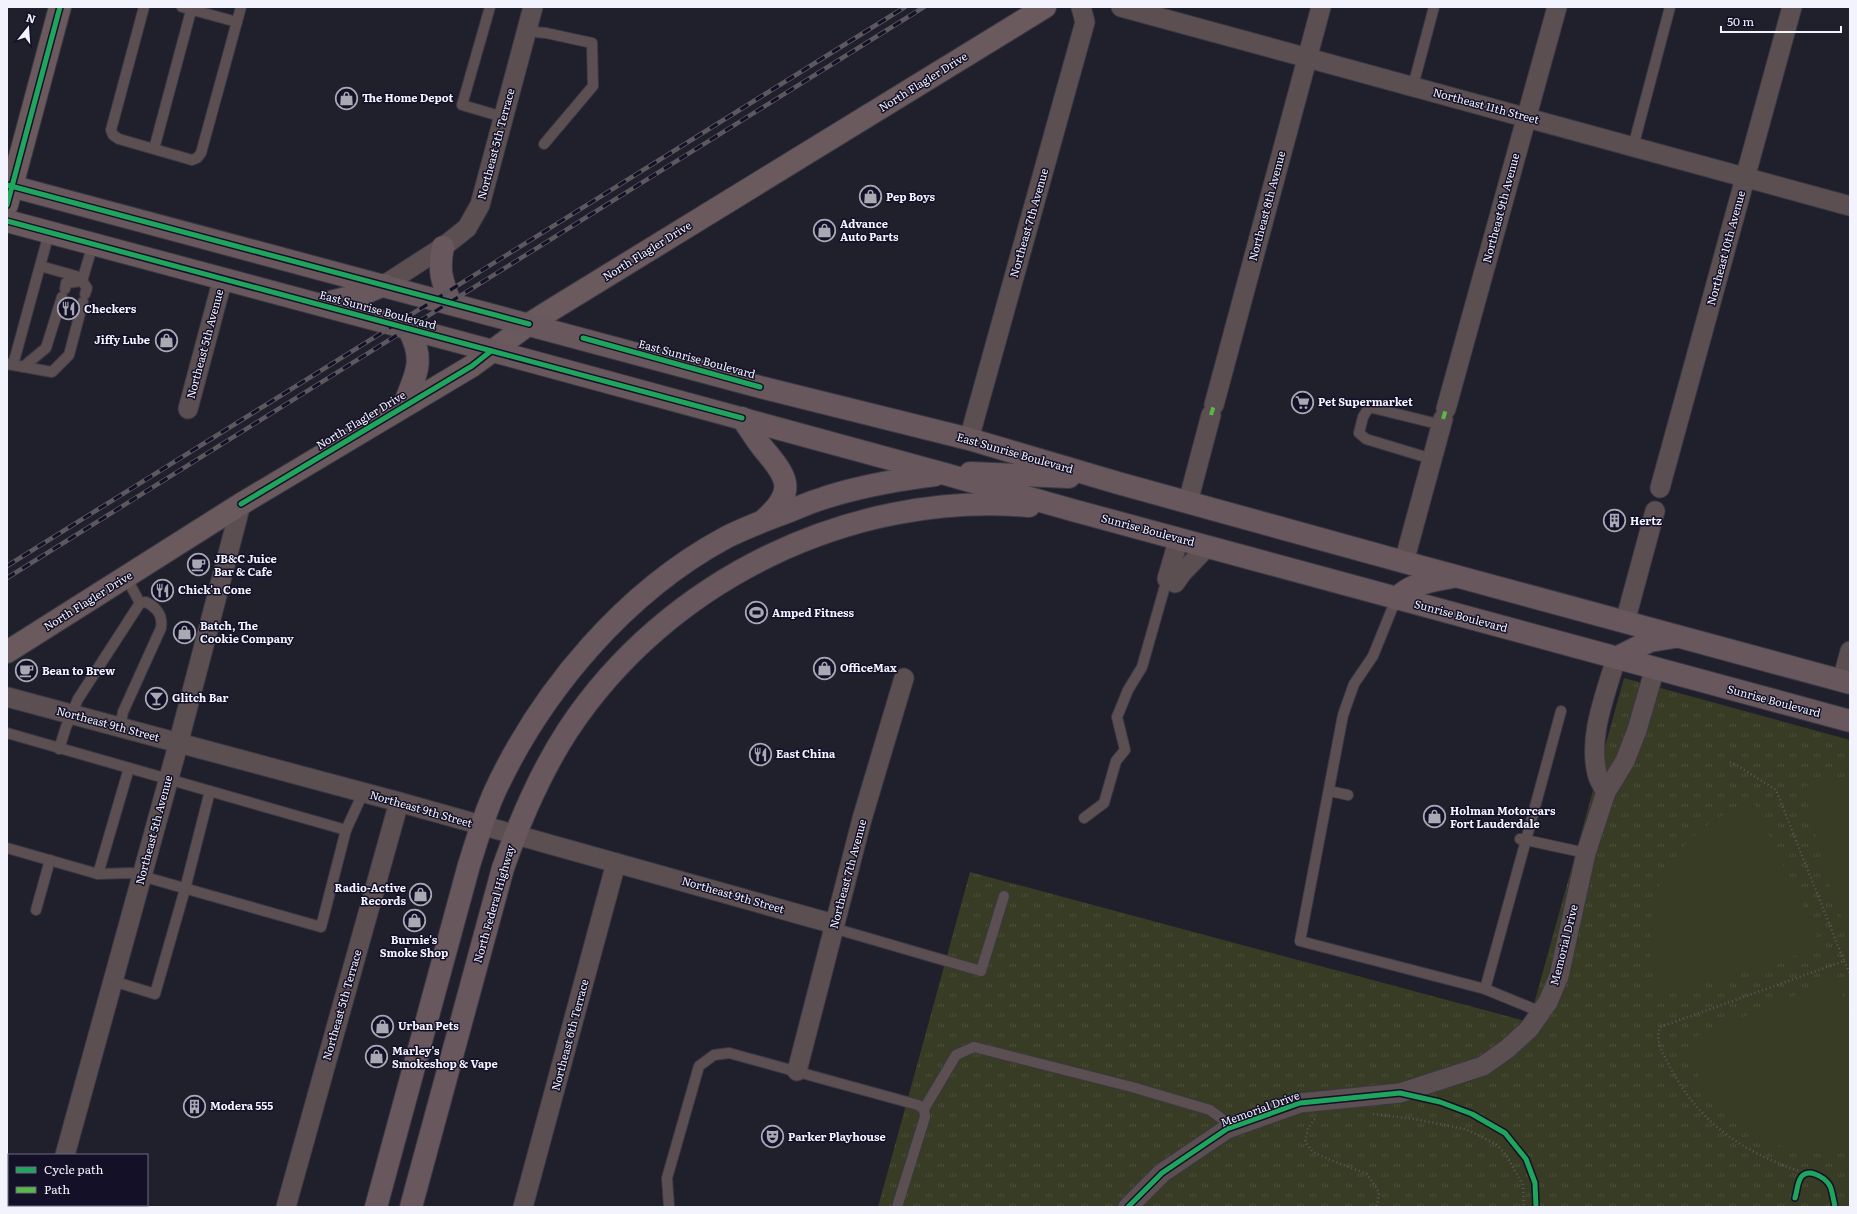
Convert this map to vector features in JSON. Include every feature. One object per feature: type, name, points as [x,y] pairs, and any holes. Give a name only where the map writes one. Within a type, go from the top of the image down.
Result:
[{"type":"main road","name":"East Sunrise Boulevard","points":[[9,192],[384,285],[760,387],[969,438],[1118,483]]},
{"type":"main road","name":"East Sunrise Boulevard","points":[[7,221],[742,418],[1072,510]]},
{"type":"main road","points":[[443,247],[439,263],[440,272],[450,302]]},
{"type":"main road","points":[[321,304],[363,294],[384,285]]},
{"type":"main road","points":[[404,406],[417,370],[419,359],[417,347],[408,328]]},
{"type":"main road","points":[[742,418],[762,446],[774,459],[784,480],[786,489],[782,500],[773,512],[761,522]]},
{"type":"main road","points":[[376,1207],[469,865],[494,793],[534,719],[566,675],[590,647],[625,612],[674,571],[725,538],[814,501],[842,492],[877,484],[945,474],[1025,474],[1118,483],[1846,682]]},
{"type":"main road","name":"North Federal Highway","points":[[411,1207],[503,868],[515,835],[531,797],[568,730],[590,700],[618,668],[645,640],[687,605],[708,590],[749,566],[791,545],[836,528],[884,515],[932,508],[977,505],[1023,506],[1072,510]]},
{"type":"main road","name":"Sunrise Boulevard","points":[[1072,510],[1850,722]]},
{"type":"main road","points":[[1396,599],[1404,591],[1418,584],[1456,576]]},
{"type":"main road","points":[[1616,658],[1650,641],[1681,637]]},
{"type":"street","points":[[9,192],[60,7]]},
{"type":"street","name":"Northeast 5th Terrace","points":[[384,285],[443,247],[467,228],[480,205],[533,7]]},
{"type":"street","name":"North Flagler Drive","points":[[7,652],[241,504],[472,366],[529,324],[1045,7]]},
{"type":"street","name":"Northeast 7th Avenue","points":[[969,438],[1085,22],[1081,7]]},
{"type":"street","name":"Northeast 11th Street","points":[[1121,7],[1850,206]]},
{"type":"street","name":"Northeast 8th Avenue","points":[[1188,502],[1321,7]]},
{"type":"street","name":"Northeast 9th Avenue","points":[[1404,562],[1557,7]]},
{"type":"street","name":"Northeast 10th Avenue","points":[[1660,488],[1792,7]]},
{"type":"street","name":"Northeast 5th Avenue","points":[[188,409],[223,278]]},
{"type":"street","name":"Northeast 5th Avenue","points":[[65,1154],[178,743],[241,504]]},
{"type":"street","points":[[1625,622],[1655,511]]},
{"type":"street","points":[[1171,581],[1179,538]]},
{"type":"street","points":[[1171,581],[1182,573],[1208,546]]},
{"type":"street","points":[[1846,682],[1850,651]]},
{"type":"street","points":[[1606,792],[1597,775],[1594,759],[1595,735],[1616,658]]},
{"type":"street","name":"Memorial Drive","points":[[1128,1207],[1162,1173],[1227,1129],[1300,1103],[1400,1093],[1483,1066],[1507,1049],[1529,1029],[1548,1002],[1559,976],[1586,853],[1606,792],[1625,761],[1637,730],[1655,668]]},
{"type":"street","name":"Northeast 7th Avenue","points":[[796,1071],[834,926],[904,678]]},
{"type":"street","name":"Northeast 9th Street","points":[[7,697],[616,862],[834,926]]},
{"type":"street","name":"Northeast 5th Terrace","points":[[286,1207],[399,802]]},
{"type":"street","name":"Northeast 6th Terrace","points":[[523,1207],[616,862]]},
{"type":"lane","points":[[144,7],[111,130],[113,135],[120,139],[192,160],[197,158],[201,153],[241,7]]},
{"type":"lane","points":[[490,7],[462,105],[503,117]]},
{"type":"lane","points":[[1413,86],[1434,7]]},
{"type":"lane","points":[[1633,147],[1670,7]]},
{"type":"lane","points":[[154,149],[188,8],[237,22]]},
{"type":"lane","points":[[526,31],[546,33],[592,42],[593,86],[544,144]]},
{"type":"lane","points":[[14,366],[49,232]]},
{"type":"lane","points":[[82,280],[93,244]]},
{"type":"lane","points":[[14,366],[52,372],[69,355],[87,288],[82,280],[40,266]]},
{"type":"lane","points":[[14,366],[46,348],[66,283],[82,280]]},
{"type":"lane","points":[[1432,459],[1366,439],[1359,433],[1362,417],[1369,407],[1444,418]]},
{"type":"lane","points":[[126,577],[140,603]]},
{"type":"lane","points":[[1084,818],[1104,803],[1116,761],[1125,750],[1117,717],[1128,690],[1142,667],[1160,605],[1171,581]]},
{"type":"lane","points":[[1396,599],[1374,656],[1354,684],[1348,700],[1300,941],[1485,989],[1541,1012]]},
{"type":"lane","points":[[59,749],[78,699],[140,603],[146,602],[160,613],[162,620],[161,628],[123,712],[120,727]]},
{"type":"lane","points":[[1485,989],[1523,840],[1561,711]]},
{"type":"lane","points":[[7,733],[346,830]]},
{"type":"lane","points":[[98,874],[129,768]]},
{"type":"lane","points":[[113,982],[155,994],[185,889],[210,791]]},
{"type":"lane","points":[[1329,791],[1348,795]]},
{"type":"lane","points":[[7,848],[98,874],[131,873],[320,927],[346,830],[363,793]]},
{"type":"lane","points":[[1523,840],[1586,853]]},
{"type":"lane","points":[[36,910],[50,860]]},
{"type":"lane","points":[[834,926],[982,971],[1004,896]]},
{"type":"lane","points":[[897,1207],[924,1117],[924,1110],[956,1055],[974,1047],[1132,1087],[1210,1110],[1233,1127]]},
{"type":"lane","points":[[668,1207],[667,1178],[699,1066],[714,1056],[729,1053],[918,1105],[924,1110]]},
{"type":"path","points":[[1730,762],[1776,790],[1850,974]]},
{"type":"path","points":[[1810,1173],[1800,1172],[1769,1159],[1739,1144],[1716,1128],[1685,1092],[1661,1050],[1657,1036],[1660,1027],[1844,961]]},
{"type":"path","points":[[1366,1114],[1414,1119],[1465,1129],[1496,1144],[1506,1155],[1523,1185],[1524,1207]]},
{"type":"path","points":[[1322,1117],[1315,1118],[1308,1128],[1305,1142],[1313,1152],[1367,1174],[1379,1192],[1377,1207]]},
{"type":"path","points":[[1800,1179],[1810,1173]]},
{"type":"green space","points":[[1624,678],[1850,740],[1850,1207],[878,1207],[970,872],[1529,1022]]},
{"type":"green space","points":[[1850,777],[1850,935],[1848,934],[1825,873],[1803,787],[1827,780]]},
{"type":"green space","points":[[1752,800],[1817,935],[1811,951],[1660,996],[1653,968],[1651,935],[1653,908],[1660,885],[1670,864],[1685,845],[1703,828],[1726,813]]},
{"type":"green space","points":[[1827,982],[1840,988],[1850,1019],[1850,1150],[1821,1153],[1770,1144],[1741,1124],[1702,1087],[1688,1040]]},
{"type":"railway","points":[[7,566],[905,7]]},
{"type":"railway","points":[[7,578],[924,7]]},
{"type":"marked path","points":[[1211,415],[1214,405]]},
{"type":"marked path","points":[[1443,419],[1446,409]]},
{"type":"cycle path","points":[[7,205],[60,7]]},
{"type":"cycle path","points":[[7,185],[529,324]]},
{"type":"cycle path","points":[[7,221],[742,418]]},
{"type":"cycle path","points":[[583,338],[760,387]]},
{"type":"cycle path","points":[[241,504],[472,366],[491,351]]},
{"type":"cycle path","points":[[1128,1207],[1162,1173],[1227,1129],[1300,1103],[1400,1093],[1440,1102],[1472,1114],[1505,1133],[1526,1159],[1535,1183],[1536,1207]]},
{"type":"cycle path","points":[[1795,1198],[1800,1179],[1803,1175],[1811,1173],[1820,1176],[1828,1183],[1835,1207]]},
{"type":"place","name":"The Home Depot","points":[[347,98]]},
{"type":"place","name":"Pep Boys","points":[[871,197]]},
{"type":"place","name":"Advance Auto Parts","points":[[824,230]]},
{"type":"place","name":"Checkers","points":[[69,309]]},
{"type":"place","name":"Jiffy Lube","points":[[166,340]]},
{"type":"place","name":"Pet Supermarket","points":[[1303,402]]},
{"type":"place","name":"Hertz","points":[[1615,521]]},
{"type":"place","name":"JB&C Juice Bar & Cafe","points":[[199,565]]},
{"type":"place","name":"Chick'n Cone","points":[[163,590]]},
{"type":"place","name":"Amped Fitness","points":[[756,613]]},
{"type":"place","name":"Batch, The Cookie Company","points":[[185,632]]},
{"type":"place","name":"OfficeMax","points":[[824,668]]},
{"type":"place","name":"Bean to Brew","points":[[26,671]]},
{"type":"place","name":"Glitch Bar","points":[[157,698]]},
{"type":"place","name":"East China","points":[[760,754]]},
{"type":"place","name":"Holman Motorcars Fort Lauderdale","points":[[1434,817]]},
{"type":"place","name":"Radio-Active Records","points":[[421,894]]},
{"type":"place","name":"Burnie's Smoke Shop","points":[[414,920]]},
{"type":"place","name":"Urban Pets","points":[[383,1026]]},
{"type":"place","name":"Marley's Smokeshop & Vape","points":[[376,1057]]},
{"type":"place","name":"Modera 555","points":[[195,1106]]},
{"type":"place","name":"Parker Playhouse","points":[[772,1137]]}]
